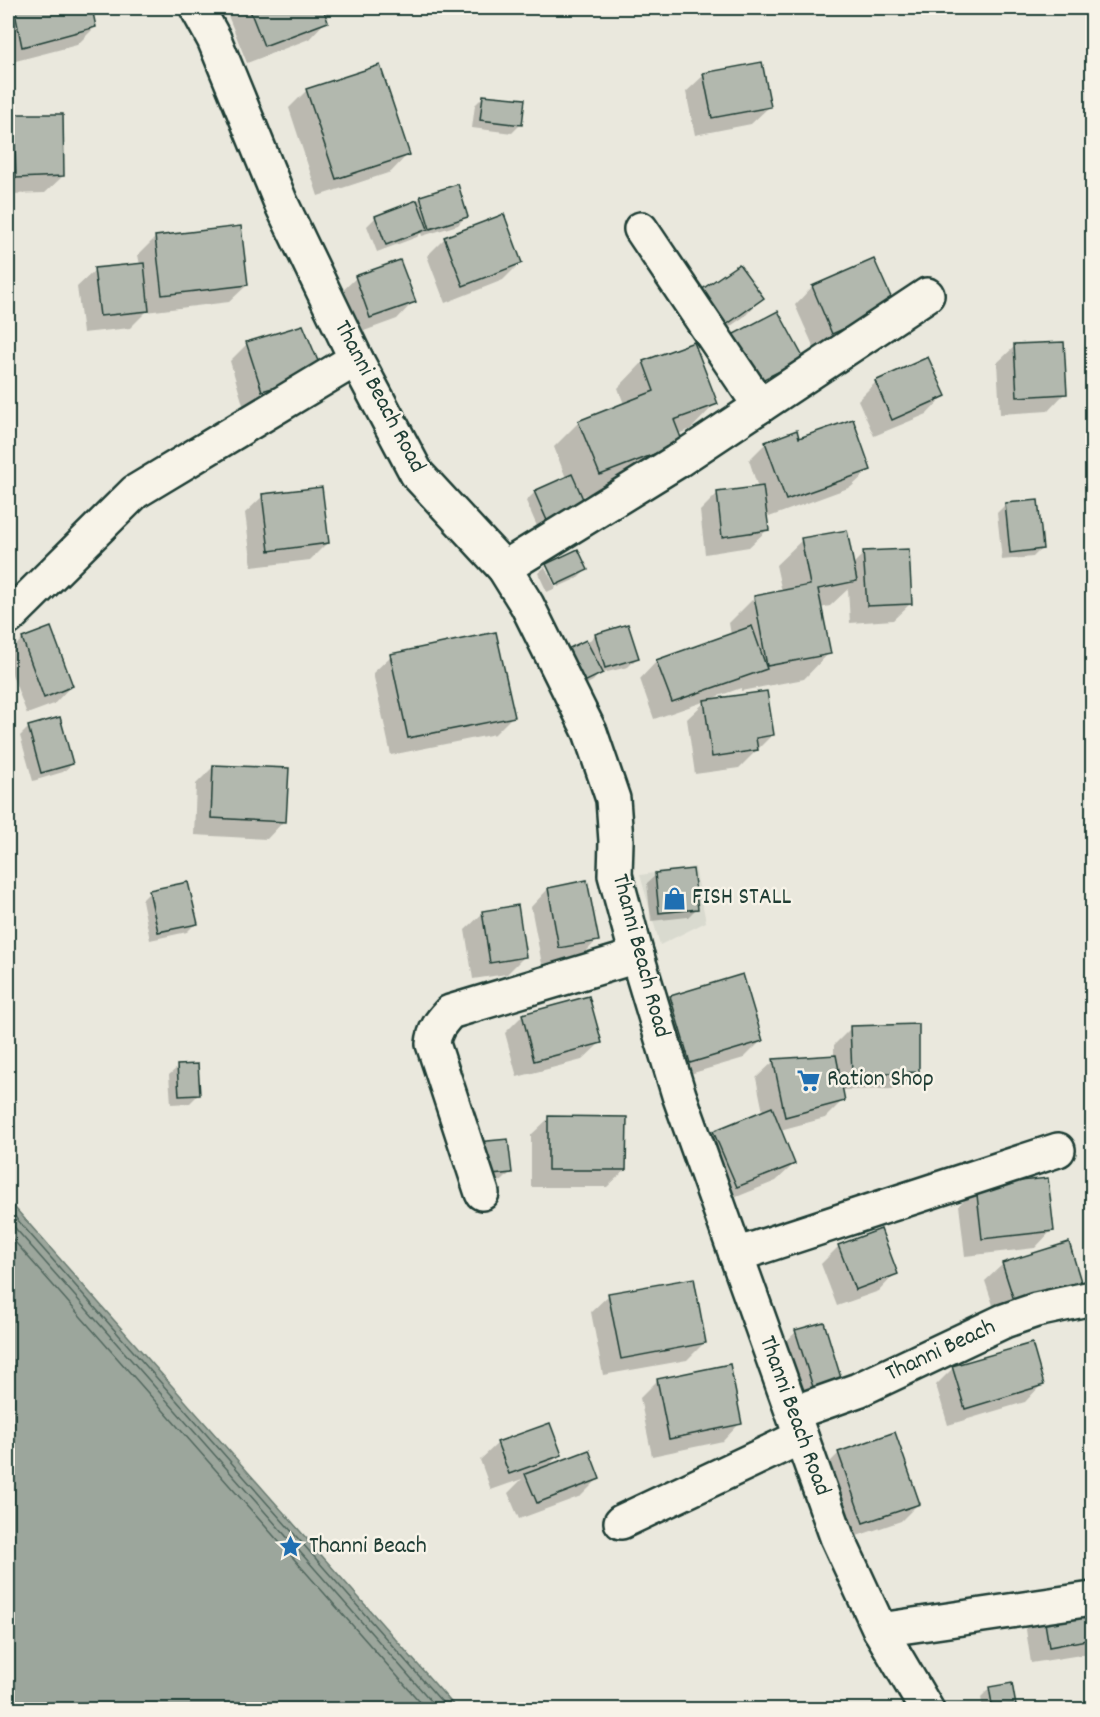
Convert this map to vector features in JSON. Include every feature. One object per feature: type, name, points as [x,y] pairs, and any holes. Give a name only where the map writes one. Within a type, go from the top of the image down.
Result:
[{"type":"street","name":"Thanni Beach Road","points":[[197,8],[214,39],[281,203],[356,359],[417,474],[504,568],[527,605],[590,732],[613,799],[615,874],[679,1095],[837,1537],[880,1630],[927,1710]]},
{"type":"street","points":[[641,229],[760,406]]},
{"type":"street","points":[[504,568],[676,462],[927,295]]},
{"type":"street","points":[[8,618],[135,492],[356,359]]},
{"type":"street","points":[[482,1193],[433,1044],[434,1034],[441,1022],[450,1012],[637,956]]},
{"type":"street","points":[[736,1255],[1058,1150]]},
{"type":"street","name":"Thanni Beach","points":[[621,1522],[858,1390],[1004,1321],[1036,1310],[1092,1298]]},
{"type":"street","points":[[880,1630],[1092,1599]]},
{"type":"shaded area","name":"FISH STALL","points":[[695,867],[706,922],[660,945],[640,875]]},
{"type":"water","points":[[8,1200],[457,1709],[8,1709]]},
{"type":"building","points":[[14,8],[92,8],[96,27],[22,47]]},
{"type":"building","points":[[249,8],[323,8],[328,22],[264,46]]},
{"type":"building","points":[[762,62],[771,107],[712,118],[703,73]]},
{"type":"building","points":[[380,65],[410,155],[336,179],[306,89]]},
{"type":"building","points":[[483,95],[525,99],[522,125],[480,120]]},
{"type":"building","points":[[14,114],[63,114],[64,176],[16,178]]},
{"type":"building","points":[[458,184],[468,217],[430,229],[420,196]]},
{"type":"building","points":[[417,200],[428,229],[386,245],[375,216]]},
{"type":"building","points":[[504,214],[522,263],[463,286],[444,237]]},
{"type":"building","points":[[241,226],[248,285],[162,295],[155,236]]},
{"type":"building","points":[[874,259],[895,306],[832,334],[812,286]]},
{"type":"building","points":[[400,260],[416,302],[370,318],[355,276]]},
{"type":"building","points":[[144,263],[149,311],[100,316],[94,268]]},
{"type":"building","points":[[739,264],[764,298],[726,325],[701,290]]},
{"type":"building","points":[[778,311],[804,359],[756,383],[730,336]]},
{"type":"building","points":[[303,325],[323,373],[262,391],[246,342]]},
{"type":"building","points":[[694,342],[718,404],[674,420],[683,443],[600,475],[578,421],[654,391],[643,361]]},
{"type":"building","points":[[1064,342],[1067,394],[1017,397],[1014,344]]},
{"type":"building","points":[[928,357],[946,396],[892,420],[875,381]]},
{"type":"building","points":[[853,419],[871,470],[786,500],[765,442],[797,430],[799,438]]},
{"type":"building","points":[[572,474],[587,508],[549,525],[534,491]]},
{"type":"building","points":[[763,486],[769,530],[722,537],[717,492]]},
{"type":"building","points":[[322,487],[329,543],[269,551],[262,494]]},
{"type":"building","points":[[1038,500],[1043,549],[1010,553],[1005,503]]},
{"type":"building","points":[[847,530],[857,581],[818,589],[831,654],[767,666],[754,596],[810,585],[801,538]]},
{"type":"building","points":[[578,549],[588,570],[556,585],[546,564]]},
{"type":"building","points":[[909,549],[912,604],[867,606],[863,551]]},
{"type":"building","points":[[628,624],[639,658],[605,668],[595,634]]},
{"type":"building","points":[[752,626],[767,669],[672,702],[656,660]]},
{"type":"building","points":[[51,627],[73,686],[44,698],[22,638]]},
{"type":"building","points":[[496,632],[515,717],[408,738],[390,654]]},
{"type":"building","points":[[586,640],[603,673],[576,686],[559,653]]},
{"type":"building","points":[[767,691],[774,735],[756,738],[758,750],[712,757],[704,700]]},
{"type":"building","points":[[60,717],[73,764],[41,773],[28,726]]},
{"type":"building","points":[[213,765],[289,768],[286,822],[211,818]]},
{"type":"building","points":[[693,869],[698,909],[659,913],[655,873]]},
{"type":"building","points":[[587,880],[599,941],[559,948],[548,888]]},
{"type":"building","points":[[188,882],[198,924],[158,932],[149,890]]},
{"type":"building","points":[[518,905],[526,957],[490,963],[482,911]]},
{"type":"building","points":[[743,974],[763,1041],[690,1063],[670,996]]},
{"type":"building","points":[[589,996],[602,1043],[534,1061],[522,1014]]},
{"type":"building","points":[[919,1024],[919,1072],[852,1074],[850,1026]]},
{"type":"building","name":"Ration Shop","points":[[836,1055],[845,1101],[785,1117],[773,1059]]},
{"type":"building","points":[[198,1064],[200,1095],[179,1096],[177,1065]]},
{"type":"building","points":[[772,1107],[795,1164],[737,1187],[713,1131]]},
{"type":"building","points":[[548,1116],[627,1117],[626,1170],[548,1170]]},
{"type":"building","points":[[508,1139],[512,1173],[481,1176],[477,1142]]},
{"type":"building","points":[[1048,1178],[1054,1231],[982,1239],[976,1186]]},
{"type":"building","points":[[881,1229],[898,1274],[855,1290],[838,1245]]},
{"type":"building","points":[[1069,1242],[1086,1298],[1020,1319],[1002,1263]]},
{"type":"building","points":[[694,1278],[706,1343],[621,1359],[608,1293]]},
{"type":"building","points":[[824,1322],[841,1378],[813,1387],[795,1330]]},
{"type":"building","points":[[1032,1343],[1044,1385],[965,1409],[952,1366]]},
{"type":"building","points":[[730,1364],[742,1424],[669,1439],[657,1379]]},
{"type":"building","points":[[550,1423],[562,1455],[509,1474],[497,1442]]},
{"type":"building","points":[[895,1432],[920,1504],[863,1523],[838,1452]]},
{"type":"building","points":[[589,1450],[600,1479],[537,1503],[525,1474]]},
{"type":"building","points":[[1092,1596],[1092,1639],[1049,1647],[1042,1604]]},
{"type":"building","points":[[1012,1683],[1016,1706],[993,1710],[989,1687]]},
{"type":"place","name":"FISH STALL","points":[[674,898]]},
{"type":"place","name":"Ration Shop","points":[[809,1080]]},
{"type":"place","name":"Thanni Beach","points":[[291,1547]]}]
